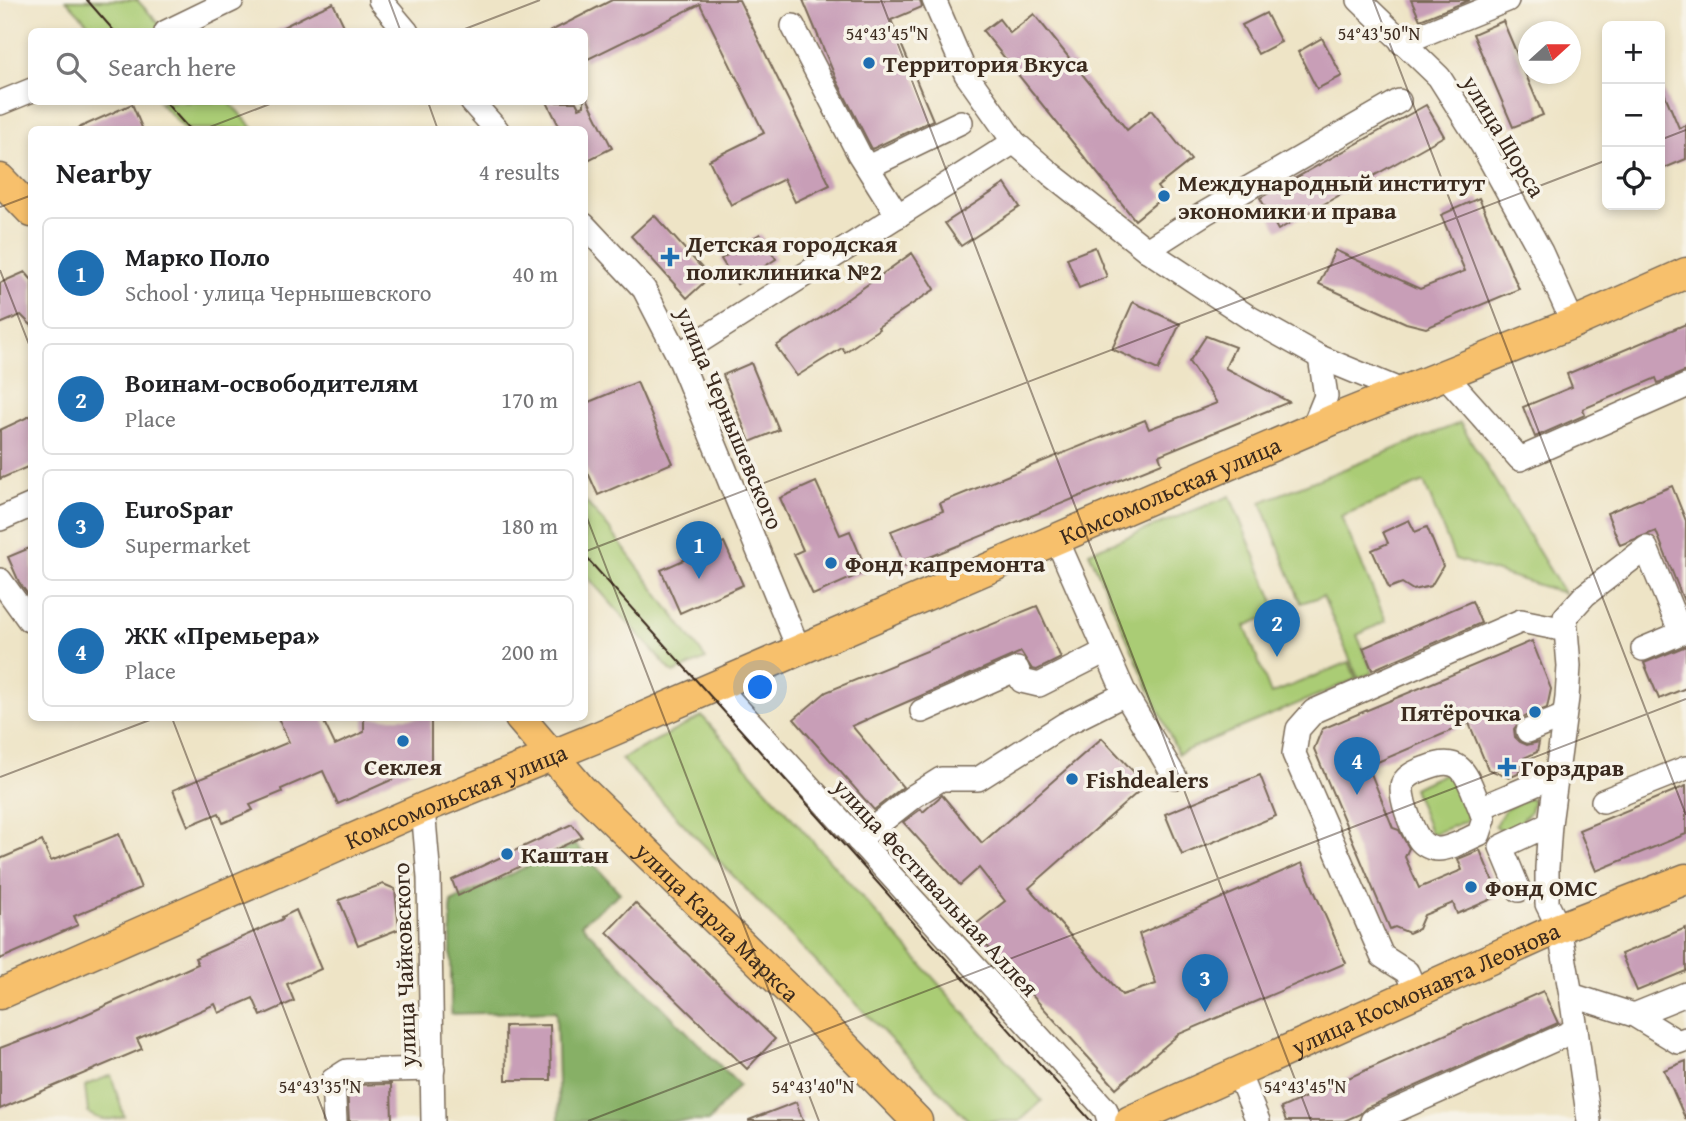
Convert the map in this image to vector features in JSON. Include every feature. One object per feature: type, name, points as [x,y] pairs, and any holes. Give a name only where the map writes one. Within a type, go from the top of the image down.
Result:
[{"type":"main road","points":[[0,156],[28,184]]},
{"type":"main road","points":[[0,179],[28,208]]},
{"type":"main road","name":"Комсомольская улица","points":[[0,994],[423,808],[561,752],[723,692],[799,650],[1056,538],[1402,391],[1573,323],[1686,273]]},
{"type":"main road","name":"улица Карла Маркса","points":[[524,721],[599,780],[940,1121]]},
{"type":"main road","name":"улица Карла Маркса","points":[[546,721],[581,789],[806,1006],[917,1121]]},
{"type":"main road","name":"улица Космонавта Леонова","points":[[1115,1117],[1238,1073],[1559,928],[1686,878]]},
{"type":"street","points":[[174,28],[232,0]]},
{"type":"street","points":[[380,0],[404,28]]},
{"type":"street","points":[[934,0],[966,74],[1014,142],[1147,250],[1250,318],[1320,357],[1402,391]]},
{"type":"street","name":"улица Щорса","points":[[1359,0],[1439,77],[1482,145],[1541,252],[1573,323]]},
{"type":"street","points":[[1402,43],[1507,0]]},
{"type":"street","points":[[793,26],[832,104],[898,216]]},
{"type":"street","points":[[0,103],[28,92]]},
{"type":"street","points":[[1147,250],[1205,213],[1399,101]]},
{"type":"street","points":[[475,105],[493,126]]},
{"type":"street","points":[[868,167],[961,122]]},
{"type":"street","points":[[678,355],[1014,142]]},
{"type":"street","name":"улица Чернышевского","points":[[588,229],[644,289],[678,355],[799,650]]},
{"type":"street","points":[[1314,428],[1326,396],[1320,357]]},
{"type":"street","points":[[1445,375],[1520,459],[1686,386]]},
{"type":"street","points":[[0,519],[28,507]]},
{"type":"street","points":[[1056,538],[1125,694],[1175,777]]},
{"type":"street","points":[[1588,1121],[1572,995],[1559,928],[1547,904],[1550,824],[1569,666],[1564,617],[1585,595],[1646,548],[1681,633],[1643,649]]},
{"type":"street","points":[[0,580],[28,619]]},
{"type":"street","points":[[1416,993],[1407,972],[1382,956],[1294,754],[1298,729],[1314,711],[1521,621],[1566,630]]},
{"type":"street","points":[[922,711],[1017,669],[1022,681],[1039,685],[1106,651]]},
{"type":"street","name":"улица Фестивальная Аллея","points":[[723,692],[1115,1117]]},
{"type":"street","points":[[858,840],[914,796],[941,779],[978,779],[1065,724],[1125,694]]},
{"type":"street","points":[[1560,746],[1541,744],[1531,738],[1564,716]]},
{"type":"street","points":[[1603,801],[1686,768]]},
{"type":"street","points":[[1480,808],[1555,776]]},
{"type":"street","name":"улица Чайковского","points":[[423,808],[429,878],[433,1121]]},
{"type":"street","points":[[1519,890],[1501,847],[1550,824]]},
{"type":"street","points":[[1634,1015],[1686,994]]},
{"type":"street","points":[[1572,995],[1634,1015],[1678,1042],[1686,1039]]},
{"type":"street","points":[[1372,1121],[1576,1030]]},
{"type":"street","points":[[335,1121],[333,1080],[347,1071],[433,1069]]},
{"type":"street","points":[[1238,1073],[1258,1121]]},
{"type":"green space","points":[[66,0],[137,0],[163,28],[92,28]]},
{"type":"green space","points":[[162,105],[232,105],[251,126],[182,126]]},
{"type":"green space","points":[[1460,423],[1564,593],[1455,559],[1424,482],[1341,516],[1386,621],[1357,635],[1373,673],[1358,678],[1323,596],[1301,603],[1261,502]]},
{"type":"green space","points":[[1230,496],[1278,612],[1245,626],[1271,694],[1349,662],[1356,679],[1178,754],[1089,552]]},
{"type":"green space","points":[[588,504],[608,527],[706,659],[673,673],[588,577]]},
{"type":"green space","points":[[702,716],[1042,1101],[1020,1121],[969,1121],[621,759]]},
{"type":"green space","points":[[1446,773],[1452,777],[1468,815],[1466,821],[1433,834],[1413,788]]},
{"type":"green space","points":[[1526,799],[1533,799],[1530,812],[1522,820],[1523,824],[1504,833],[1495,825],[1506,809]]},
{"type":"green space","points":[[575,844],[620,893],[581,924],[739,1085],[709,1121],[559,1121],[556,1011],[451,1014],[451,902]]},
{"type":"green space","points":[[111,1075],[124,1116],[97,1118],[88,1113],[85,1086]]},
{"type":"building","points":[[612,0],[739,0],[830,185],[795,202],[784,179],[731,205],[709,160],[764,133],[700,4],[588,59],[588,28],[557,28]]},
{"type":"building","name":"Территория Вкуса","points":[[803,0],[920,0],[922,7],[891,20],[933,120],[872,149],[837,81]]},
{"type":"building","points":[[1411,0],[1470,0],[1420,20]]},
{"type":"building","points":[[333,3],[345,28],[281,28]]},
{"type":"building","points":[[1266,13],[1281,42],[1258,54],[1242,25]]},
{"type":"building","points":[[1034,14],[1127,130],[1151,110],[1191,160],[1157,187],[1164,196],[1135,220],[983,31],[999,19],[1010,33]]},
{"type":"building","points":[[1503,21],[1518,56],[1518,84],[1530,84],[1543,115],[1513,127],[1473,34]]},
{"type":"building","points":[[1322,38],[1342,76],[1317,89],[1298,52]]},
{"type":"building","points":[[1665,95],[1679,128],[1686,125],[1686,159],[1665,168]]},
{"type":"building","points":[[588,100],[612,148],[588,160],[588,126],[559,126],[548,105],[578,105],[579,108],[588,105]]},
{"type":"building","points":[[132,105],[141,126],[83,126]]},
{"type":"building","points":[[1426,105],[1444,136],[1278,230],[1260,198]]},
{"type":"building","points":[[1005,184],[1020,207],[961,246],[945,223]]},
{"type":"building","points":[[1479,198],[1519,289],[1426,328],[1406,323],[1319,284],[1335,250],[1420,289],[1465,271],[1441,215]]},
{"type":"building","name":"Детская городская поликлиника №2","points":[[654,215],[710,277],[687,298],[631,236]]},
{"type":"building","points":[[760,234],[776,259],[737,284],[721,259]]},
{"type":"building","points":[[1095,247],[1107,277],[1079,288],[1067,258]]},
{"type":"building","points":[[912,253],[935,289],[845,352],[842,348],[797,376],[776,346]]},
{"type":"building","points":[[25,272],[28,275],[28,322],[21,315],[0,324],[0,283]]},
{"type":"building","points":[[1133,302],[1180,324],[1158,370],[1112,349]]},
{"type":"building","points":[[1686,324],[1686,371],[1658,383],[1656,378],[1583,409],[1585,415],[1535,437],[1523,407],[1572,387],[1567,374]]},
{"type":"building","points":[[1206,336],[1235,347],[1225,368],[1289,402],[1159,455],[1162,463],[905,567],[891,531],[943,511],[940,503],[1145,420],[1149,429],[1217,403],[1189,362]]},
{"type":"building","points":[[751,363],[779,430],[750,442],[723,375]]},
{"type":"building","points":[[637,382],[672,463],[598,495],[588,473],[588,402]]},
{"type":"building","points":[[28,417],[28,467],[0,479],[0,430]]},
{"type":"building","points":[[816,482],[840,535],[850,531],[867,571],[813,595],[794,554],[803,550],[780,498]]},
{"type":"building","points":[[1672,486],[1686,521],[1685,604],[1656,531],[1620,545],[1607,513]]},
{"type":"building","points":[[1409,520],[1415,532],[1427,527],[1443,566],[1431,586],[1413,590],[1402,583],[1389,588],[1372,550],[1388,543],[1383,532]]},
{"type":"building","points":[[724,542],[743,585],[680,613],[661,570]]},
{"type":"building","points":[[28,549],[28,594],[19,582],[8,557]]},
{"type":"building","points":[[1472,601],[1481,623],[1372,670],[1363,648]]},
{"type":"building","points":[[1037,606],[1061,658],[1037,670],[1032,669],[1021,652],[852,726],[903,787],[874,810],[794,719],[826,692]]},
{"type":"building","points":[[1532,641],[1551,689],[1547,708],[1522,718],[1514,729],[1515,737],[1520,742],[1527,745],[1539,742],[1537,752],[1524,758],[1518,774],[1509,778],[1488,769],[1469,723],[1368,766],[1393,828],[1399,830],[1409,848],[1405,857],[1419,888],[1462,870],[1458,859],[1480,850],[1499,896],[1457,914],[1453,903],[1424,915],[1418,929],[1409,933],[1395,927],[1390,929],[1314,749],[1322,729]]},
{"type":"building","points":[[1686,646],[1686,688],[1659,699],[1644,663]]},
{"type":"building","points":[[279,721],[323,721],[335,745],[364,732],[364,721],[431,721],[431,762],[338,804],[323,771],[250,805],[253,810],[223,823],[219,813],[188,826],[173,790],[289,742]]},
{"type":"building","points":[[1102,738],[1146,785],[1029,888],[1122,995],[1156,984],[1139,934],[1302,863],[1346,963],[1179,1034],[1116,1088],[971,928],[1005,901],[979,868],[960,885],[903,822],[921,809],[923,812],[942,795],[982,843]]},
{"type":"building","points":[[1260,775],[1276,816],[1182,855],[1165,814]]},
{"type":"building","points":[[1686,786],[1686,834],[1596,871],[1579,830]]},
{"type":"building","points":[[572,824],[582,837],[458,896],[452,880]]},
{"type":"building","points":[[119,834],[141,888],[74,916],[78,925],[0,959],[0,859],[42,841],[51,861]]},
{"type":"building","points":[[383,884],[395,889],[399,929],[358,945],[339,900]]},
{"type":"building","points":[[635,903],[775,1039],[747,1069],[607,932]]},
{"type":"building","points":[[296,910],[321,969],[287,984],[294,1001],[261,1016],[253,998],[219,1013],[215,1004],[137,1039],[142,1049],[0,1109],[0,1048],[69,1022],[198,964],[195,958],[283,919],[282,917]]},
{"type":"building","points":[[1686,928],[1686,971],[1637,991],[1621,954]]},
{"type":"building","points":[[1543,991],[1558,1023],[1366,1108],[1360,1114],[1344,1121],[1286,1121],[1281,1108]]},
{"type":"building","points":[[550,1025],[551,1080],[506,1080],[505,1026]]},
{"type":"building","points":[[1686,1061],[1686,1120],[1664,1070]]},
{"type":"building","points":[[391,1084],[392,1121],[349,1121],[347,1087]]},
{"type":"building","points":[[796,1102],[803,1121],[749,1121],[749,1120]]},
{"type":"tram line","points":[[87,0],[112,28]]},
{"type":"tram line","points":[[168,105],[186,126]]},
{"type":"tram line","points":[[588,559],[1091,1121]]},
{"type":"place","name":"Территория Вкуса","points":[[869,63]]},
{"type":"place","name":"Международный институт экономики и права","points":[[1164,196]]},
{"type":"place","name":"Детская городская поликлиника №2","points":[[670,257]]},
{"type":"place","name":"Фонд капремонта","points":[[831,563]]},
{"type":"place","name":"Марко Поло","points":[[699,579]]},
{"type":"place","name":"Воинам-освободителям","points":[[1277,657]]},
{"type":"place","name":"Пятёрочка","points":[[1535,712]]},
{"type":"place","name":"Секлея","points":[[403,741]]},
{"type":"place","name":"Горздрав","points":[[1507,767]]},
{"type":"place","name":"Fishdealers","points":[[1072,779]]},
{"type":"place","name":"ЖК «Премьера»","points":[[1357,795]]},
{"type":"place","name":"Каштан","points":[[507,854]]},
{"type":"place","name":"Фонд ОМС","points":[[1471,887]]},
{"type":"place","name":"EuroSpar","points":[[1205,1012]]}]
